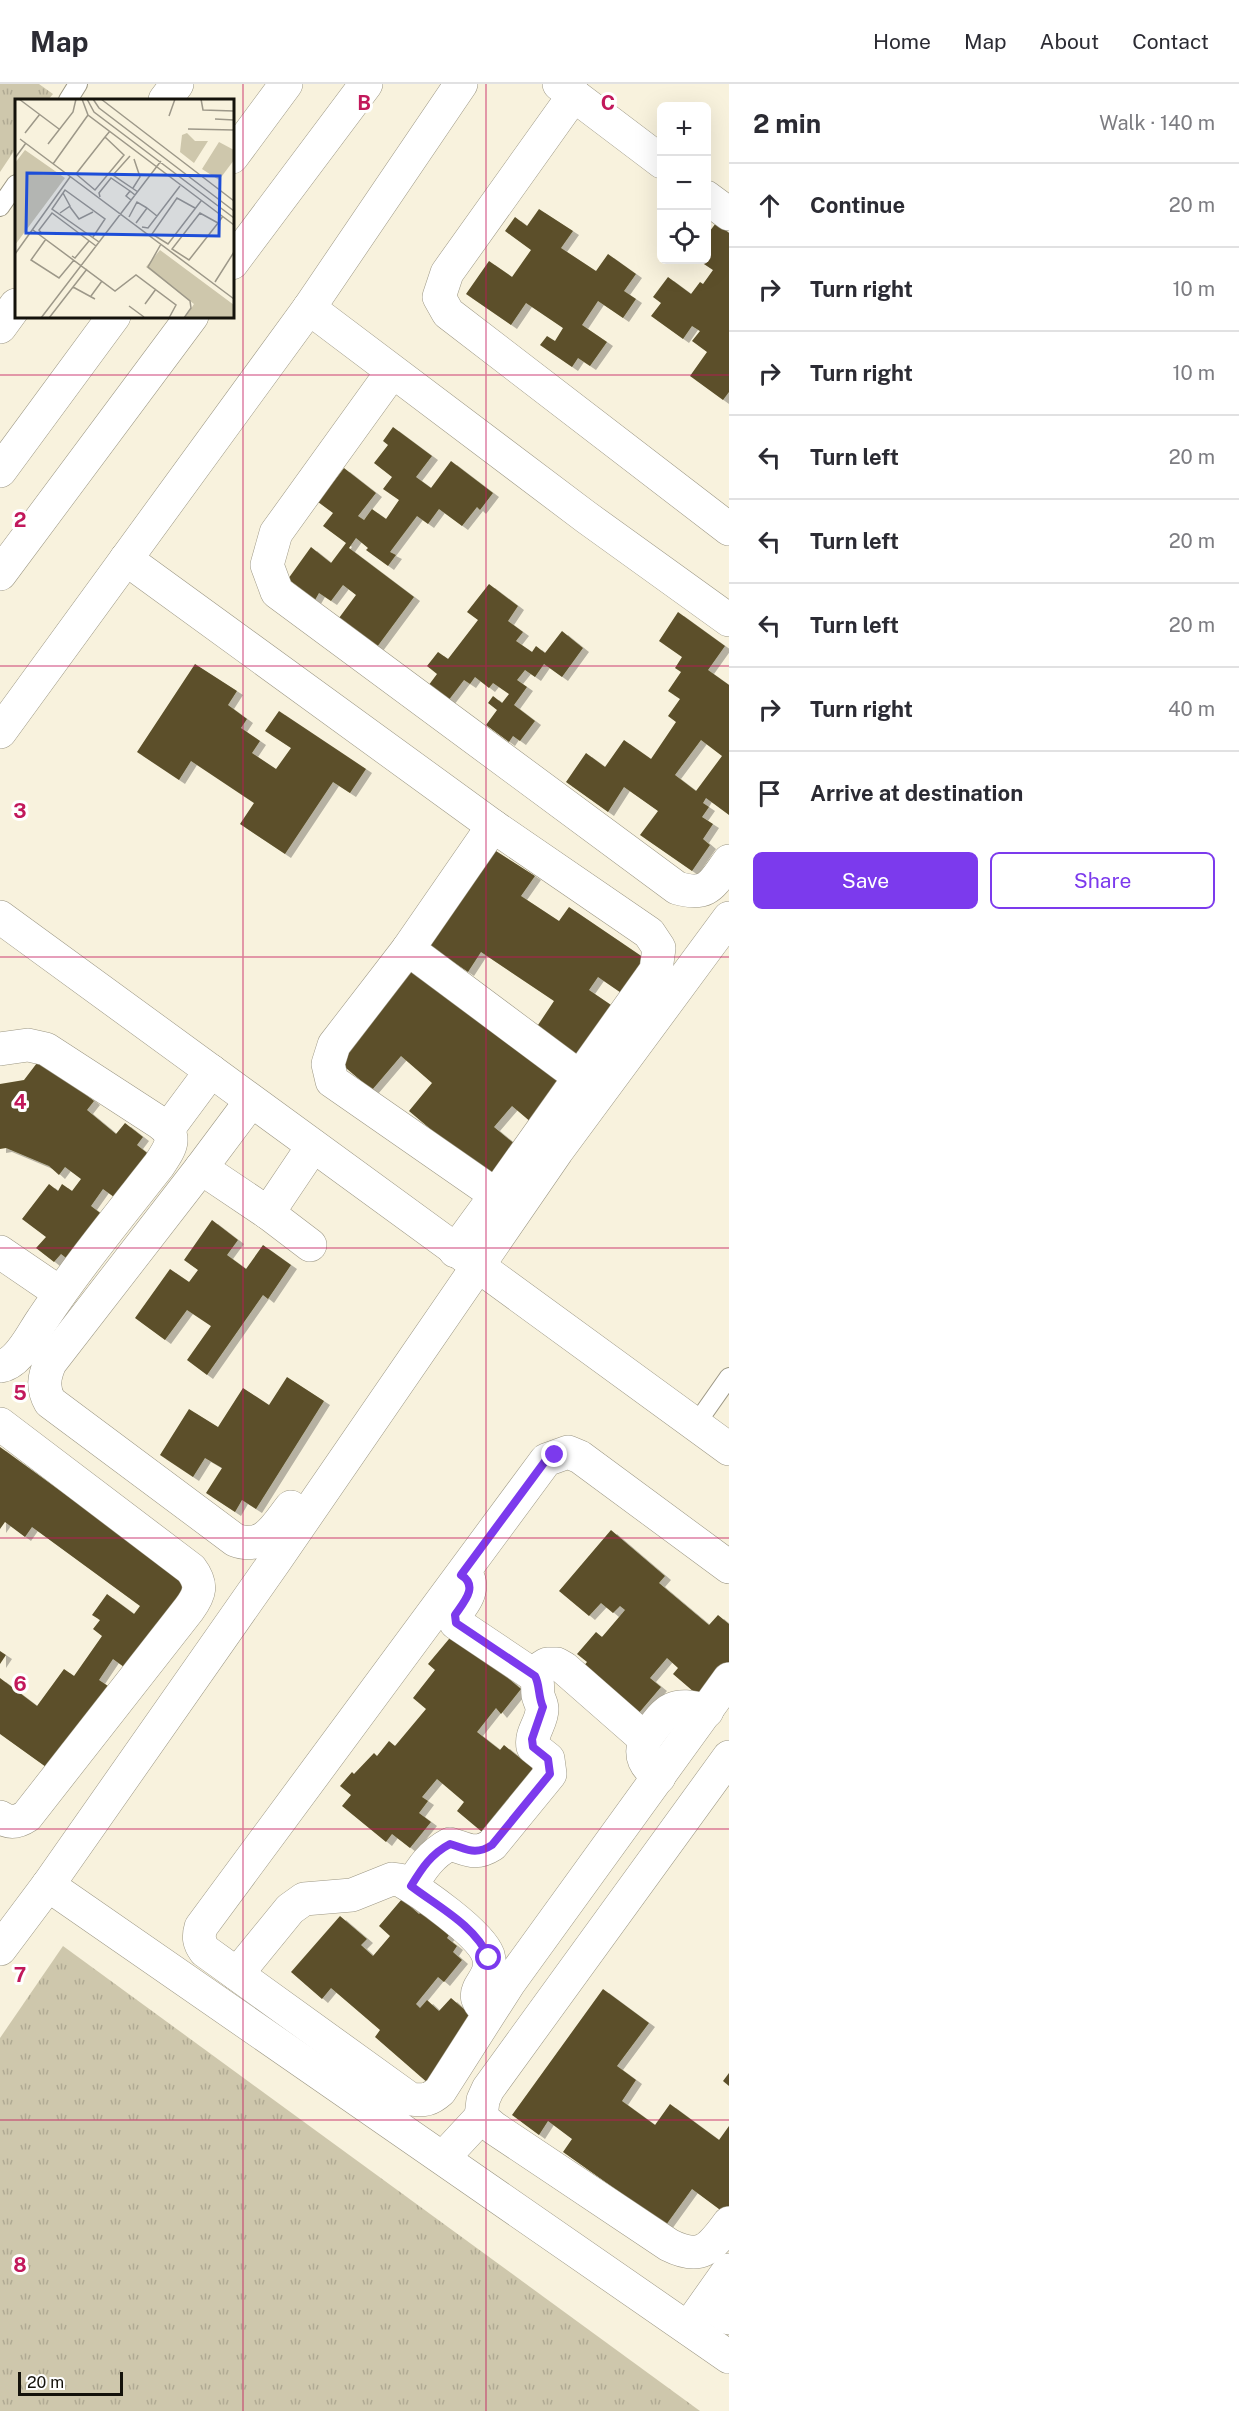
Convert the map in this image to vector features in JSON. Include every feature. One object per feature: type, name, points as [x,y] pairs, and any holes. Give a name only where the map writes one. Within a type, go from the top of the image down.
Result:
[{"type":"street","points":[[166,99],[177,84]]},
{"type":"street","points":[[234,154],[286,84]]},
{"type":"street","points":[[234,260],[366,84]]},
{"type":"street","points":[[0,732],[309,308],[461,84]]},
{"type":"street","points":[[657,158],[566,90],[447,273],[439,297],[447,313],[729,529]]},
{"type":"street","points":[[711,201],[729,214]]},
{"type":"street","points":[[0,327],[15,306]]},
{"type":"street","points":[[309,308],[586,517],[729,620]]},
{"type":"street","points":[[0,471],[113,318]]},
{"type":"street","points":[[0,574],[191,318]]},
{"type":"street","points":[[392,372],[276,533],[267,565],[277,592],[677,888],[694,893],[709,888],[729,861]]},
{"type":"street","points":[[126,560],[493,826],[649,933],[659,948],[656,970],[496,1195],[467,1259]]},
{"type":"street","points":[[493,826],[408,949],[334,1045],[328,1064],[332,1081],[496,1195]]},
{"type":"street","points":[[0,917],[729,1449]]},
{"type":"street","points":[[0,1949],[48,1885],[264,1553],[467,1259],[557,1151],[729,918]]},
{"type":"street","points":[[408,949],[581,1078]]},
{"type":"street","points":[[0,1049],[28,1045],[46,1049],[168,1129],[171,1136],[164,1156],[60,1293],[18,1354],[6,1366],[0,1366]]},
{"type":"street","points":[[168,1129],[211,1071]]},
{"type":"street","points":[[251,1101],[50,1363],[44,1383],[45,1393],[50,1402],[235,1540],[264,1553]]},
{"type":"street","points":[[268,1213],[313,1146]]},
{"type":"street","points":[[201,1168],[268,1213],[310,1245]]},
{"type":"street","points":[[0,1252],[60,1293]]},
{"type":"street","points":[[0,1424],[191,1569],[198,1578],[200,1588],[198,1597],[189,1610],[27,1816],[19,1821],[11,1822],[0,1817]]},
{"type":"street","points":[[264,1553],[269,1536],[349,1428]]},
{"type":"street","points":[[729,1567],[580,1457],[568,1452],[546,1460],[201,1926],[198,1935],[205,1951],[410,2098],[422,2101],[431,2100],[441,2091],[509,1983],[729,1679]]},
{"type":"street","points":[[411,1886],[423,1866],[436,1852],[450,1844],[471,1851],[483,1851],[492,1845],[550,1774],[548,1759],[533,1747],[532,1739],[543,1707],[538,1697],[537,1680],[535,1676],[456,1623],[455,1615],[468,1596],[471,1586],[468,1580],[461,1575]]},
{"type":"street","points":[[535,1676],[538,1670],[547,1664],[556,1664],[564,1668],[645,1739]]},
{"type":"street","points":[[659,1777],[646,1767],[642,1758],[645,1739],[668,1712],[676,1707],[688,1706],[707,1711]]},
{"type":"street","points":[[443,2158],[481,2117],[483,2100],[488,2089],[729,1757]]},
{"type":"street","points":[[237,1974],[290,1910],[304,1899],[352,1895],[392,1879],[400,1880],[465,1927],[483,1944],[489,1958],[489,1969],[476,1994],[476,1999],[478,2004],[490,2013]]},
{"type":"street","points":[[48,1885],[729,2356]]},
{"type":"street","points":[[481,2117],[669,2246],[684,2253],[693,2254],[707,2249],[729,2223]]},
{"type":"street","points":[[688,2328],[718,2310],[729,2270]]},
{"type":"lane","points":[[0,207],[15,185]]},
{"type":"lane","points":[[696,1424],[729,1377]]},
{"type":"green space","points":[[0,84],[39,84],[53,94],[49,99],[15,99],[15,150],[0,172]]},
{"type":"green space","points":[[63,1946],[700,2411],[0,2411],[0,2038]]},
{"type":"building","points":[[539,209],[573,231],[561,248],[596,271],[608,254],[636,274],[624,291],[636,299],[623,318],[598,301],[582,325],[607,342],[590,366],[578,358],[572,367],[540,345],[547,336],[555,341],[563,328],[526,303],[511,325],[466,294],[489,261],[512,277],[531,250],[505,231],[515,217],[527,226]]},
{"type":"building","points":[[716,223],[729,233],[729,392],[723,400],[690,376],[707,352],[692,341],[700,331],[692,326],[683,339],[651,316],[661,303],[653,297],[668,277],[691,294],[700,282],[703,284],[713,270],[704,264],[711,264],[711,230]]},
{"type":"building","points":[[393,427],[432,456],[416,477],[431,488],[451,461],[493,493],[480,510],[477,507],[462,526],[439,509],[428,524],[417,516],[390,552],[396,555],[388,566],[366,550],[368,548],[356,538],[349,548],[414,597],[377,647],[339,618],[356,595],[343,585],[331,601],[319,593],[315,600],[288,579],[311,547],[331,563],[346,543],[323,526],[333,513],[318,502],[344,468],[376,493],[358,516],[364,520],[372,509],[386,519],[399,500],[383,489],[392,477],[374,463],[388,445],[383,441]]},
{"type":"building","points":[[489,584],[518,606],[508,621],[523,632],[516,641],[532,652],[536,646],[545,653],[562,631],[583,648],[562,677],[544,664],[535,677],[525,670],[517,680],[527,687],[514,705],[535,721],[520,741],[513,736],[509,742],[486,725],[497,710],[488,703],[493,696],[502,703],[509,694],[493,683],[489,688],[475,677],[470,684],[464,680],[448,701],[428,686],[437,674],[427,666],[438,652],[448,659],[478,620],[467,612]]},
{"type":"building","points":[[678,612],[725,646],[708,670],[729,685],[729,815],[706,798],[703,803],[709,807],[702,817],[713,824],[703,839],[710,845],[692,871],[640,835],[658,811],[624,787],[608,812],[566,782],[586,753],[605,767],[624,740],[651,759],[676,722],[668,716],[680,699],[668,691],[681,672],[675,668],[682,657],[659,641]],"holes":[[[701,740],[722,756],[696,791],[675,775]]]},
{"type":"building","points":[[195,664],[237,691],[228,705],[247,719],[241,728],[260,741],[252,753],[276,769],[291,748],[265,731],[279,711],[366,769],[350,793],[333,782],[285,854],[240,824],[254,803],[191,761],[179,780],[137,752]]},
{"type":"building","points":[[485,844],[535,876],[521,896],[559,921],[569,907],[653,964],[630,999],[598,977],[589,990],[611,1005],[590,1035],[581,1059],[536,1028],[554,1001],[481,952],[468,972],[425,943]]},
{"type":"building","points":[[416,960],[563,1085],[532,1123],[512,1106],[494,1127],[522,1150],[494,1183],[409,1111],[432,1083],[401,1056],[372,1090],[334,1058]]},
{"type":"building","points":[[40,1059],[94,1101],[87,1110],[116,1134],[125,1123],[143,1137],[137,1145],[151,1156],[118,1200],[103,1189],[91,1206],[108,1219],[74,1264],[61,1254],[54,1262],[36,1248],[46,1237],[22,1219],[49,1184],[58,1191],[62,1184],[72,1191],[81,1179],[65,1167],[59,1175],[49,1166],[6,1148],[0,1149],[0,1084],[24,1080]]},
{"type":"building","points":[[212,1220],[238,1240],[227,1255],[246,1269],[263,1245],[291,1265],[268,1299],[263,1295],[207,1375],[187,1360],[211,1326],[187,1310],[165,1340],[135,1318],[170,1269],[189,1282],[198,1270],[184,1260]]},
{"type":"building","points":[[287,1377],[324,1401],[256,1509],[242,1500],[235,1512],[206,1493],[222,1468],[205,1458],[193,1477],[160,1455],[189,1409],[218,1427],[243,1388],[269,1405]]},
{"type":"building","points":[[0,1447],[190,1585],[128,1670],[113,1659],[99,1680],[114,1690],[72,1749],[63,1743],[46,1767],[0,1734],[0,1678],[37,1706],[64,1669],[74,1676],[102,1636],[93,1629],[100,1620],[92,1615],[107,1594],[134,1614],[140,1606],[32,1527],[25,1537],[5,1522],[0,1529]]},
{"type":"building","points":[[611,1530],[665,1576],[659,1583],[709,1625],[718,1615],[729,1624],[729,1664],[701,1698],[673,1674],[678,1668],[667,1658],[650,1678],[661,1687],[638,1714],[583,1667],[587,1662],[577,1654],[596,1632],[602,1637],[625,1610],[620,1606],[613,1613],[601,1603],[589,1616],[559,1591]]},
{"type":"building","points":[[454,1633],[521,1689],[501,1714],[496,1708],[477,1732],[500,1750],[504,1745],[536,1771],[488,1837],[457,1811],[464,1802],[437,1779],[422,1797],[428,1801],[419,1813],[431,1822],[410,1848],[392,1834],[386,1842],[342,1806],[351,1795],[340,1786],[374,1753],[377,1756],[389,1741],[395,1746],[426,1709],[413,1698],[435,1670],[428,1664]]},
{"type":"building","points":[[0,1651],[6,1655],[0,1664]]},
{"type":"building","points":[[402,1899],[419,1914],[424,1909],[451,1932],[447,1938],[457,1946],[453,1952],[462,1960],[444,1982],[438,1977],[416,2004],[420,2008],[427,2000],[439,2011],[451,1998],[480,2023],[429,2084],[375,2037],[380,2030],[331,1988],[322,1999],[291,1972],[340,1916],[367,1939],[361,1945],[373,1956],[390,1936],[379,1926]]},
{"type":"building","points":[[603,1989],[649,2023],[617,2066],[636,2080],[622,2101],[655,2125],[670,2104],[719,2140],[729,2126],[729,2213],[727,2215],[692,2189],[666,2225],[563,2152],[572,2139],[548,2121],[539,2135],[512,2115]]},
{"type":"building","points":[[729,2073],[729,2086],[723,2081]]},
{"type":"route","points":[[489,1958],[483,1944],[465,1927],[411,1886],[423,1866],[436,1852],[450,1844],[471,1851],[483,1851],[492,1845],[550,1774],[548,1759],[533,1747],[532,1739],[543,1707],[538,1697],[535,1676],[456,1623],[455,1615],[468,1596],[471,1586],[468,1580],[461,1575],[546,1460],[555,1455]]}]
